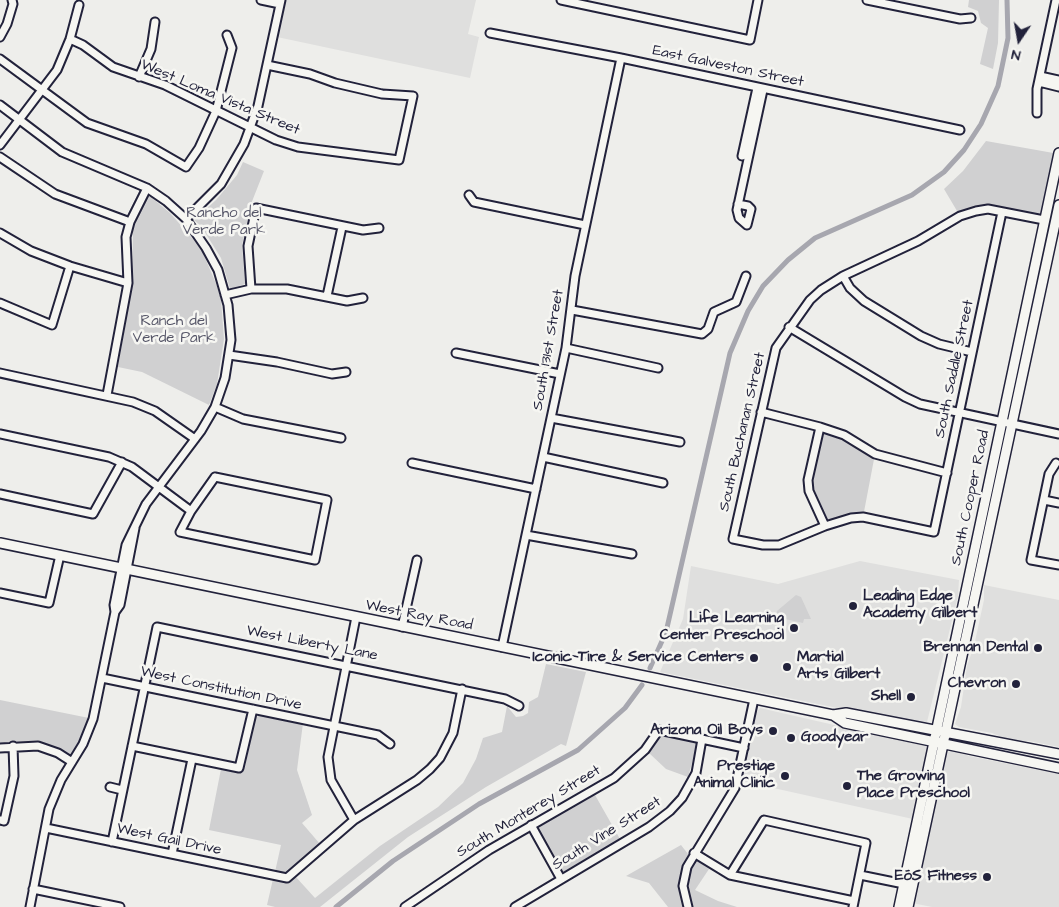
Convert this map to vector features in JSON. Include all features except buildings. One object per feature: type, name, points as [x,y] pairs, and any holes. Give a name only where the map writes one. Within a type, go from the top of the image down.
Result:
[{"type":"main road","name":"South Cooper Road","points":[[908,907],[908,885],[936,731],[1059,153]]},
{"type":"main road","name":"South Cooper Road","points":[[899,907],[908,885],[944,745],[1059,205]]},
{"type":"main road","points":[[1044,220],[1055,223]]},
{"type":"main road","name":"West Ray Road","points":[[0,543],[754,699],[834,716],[845,723],[1059,768]]},
{"type":"main road","points":[[966,590],[977,592]]},
{"type":"main road","name":"West Ray Road","points":[[834,716],[846,713],[1059,754]]},
{"type":"street","points":[[0,37],[7,24],[13,4],[12,0]]},
{"type":"street","points":[[186,219],[221,184],[231,171],[260,101],[281,2],[262,0]]},
{"type":"street","points":[[561,0],[750,40],[758,0]]},
{"type":"street","points":[[867,0],[902,3],[960,19],[972,18]]},
{"type":"street","points":[[1037,113],[1039,79],[1056,0]]},
{"type":"street","points":[[0,145],[57,70],[70,39],[79,5]]},
{"type":"street","points":[[139,77],[151,49],[155,22]]},
{"type":"street","name":"East Galveston Street","points":[[490,33],[621,58],[960,130]]},
{"type":"street","points":[[0,59],[88,123],[146,144],[186,167],[199,148],[216,111],[232,48],[227,35]]},
{"type":"street","name":"West Loma Vista Street","points":[[70,39],[83,45],[113,67],[165,85],[276,140],[298,147],[399,160],[413,96],[361,89],[310,74],[267,65]]},
{"type":"street","name":"South 131st Street","points":[[502,647],[566,348],[575,276],[621,58]]},
{"type":"street","points":[[1039,79],[1059,80]]},
{"type":"street","points":[[1039,79],[1059,87]]},
{"type":"street","points":[[742,156],[760,89]]},
{"type":"street","points":[[738,204],[760,89]]},
{"type":"street","points":[[0,105],[62,152],[147,188],[166,201],[186,219],[211,257],[225,295],[230,318],[229,355],[225,378],[214,407],[195,439],[146,504],[135,528],[124,569],[120,606],[115,612],[91,727],[54,795],[30,907]]},
{"type":"street","points":[[0,157],[54,194],[130,222]]},
{"type":"street","points":[[107,395],[128,283],[126,237],[130,222],[147,188]]},
{"type":"street","points":[[469,195],[474,202],[585,225]]},
{"type":"street","points":[[251,289],[248,246],[256,208],[342,227],[363,230],[379,228]]},
{"type":"street","name":"South Buchanan Street","points":[[825,526],[779,545],[763,545],[733,539],[776,348],[789,327],[820,290],[843,276],[918,241],[960,216],[988,209],[1044,220]]},
{"type":"street","name":"South Saddle Street","points":[[825,526],[851,518],[863,517],[934,532],[1002,212]]},
{"type":"street","points":[[327,296],[342,227]]},
{"type":"street","points":[[0,233],[31,251],[70,266],[128,283]]},
{"type":"street","points":[[0,303],[52,325],[70,266]]},
{"type":"street","points":[[572,310],[702,334],[708,329],[714,312],[736,302],[746,276]]},
{"type":"street","points":[[843,276],[850,288],[864,301],[921,336],[939,344],[972,352]]},
{"type":"street","points":[[225,295],[251,289],[287,289],[347,301],[363,298]]},
{"type":"street","points":[[789,327],[905,397],[920,404],[1059,434]]},
{"type":"street","points":[[566,348],[658,368]]},
{"type":"street","points":[[456,353],[560,374]]},
{"type":"street","points":[[229,355],[278,362],[332,374],[346,372]]},
{"type":"street","points":[[0,373],[107,395],[155,411],[195,439]]},
{"type":"street","points":[[214,407],[243,419],[341,438]]},
{"type":"street","points":[[761,412],[844,435],[874,454],[947,473]]},
{"type":"street","points":[[551,418],[624,434],[680,442]]},
{"type":"street","points":[[820,427],[808,480],[809,491],[825,526]]},
{"type":"street","points":[[0,434],[109,457],[122,462],[191,511]]},
{"type":"street","points":[[542,457],[663,482]]},
{"type":"street","points":[[0,494],[93,514],[122,462]]},
{"type":"street","points":[[412,463],[536,489]]},
{"type":"street","points":[[1056,463],[1050,474],[1031,560],[1059,565]]},
{"type":"street","points":[[215,477],[327,500],[315,560],[180,532],[191,511],[215,477]]},
{"type":"street","points":[[1044,500],[1059,502]]},
{"type":"street","points":[[526,534],[632,554]]},
{"type":"street","points":[[0,593],[49,603],[60,555]]},
{"type":"street","points":[[402,627],[417,560]]},
{"type":"street","points":[[356,617],[328,757],[331,780],[354,820],[417,780],[440,758],[453,733],[462,689]]},
{"type":"street","name":"West Liberty Lane","points":[[144,687],[156,627],[462,689],[505,699],[519,706]]},
{"type":"street","name":"West Constitution Drive","points":[[102,678],[378,735],[390,744]]},
{"type":"street","points":[[112,842],[144,687]]},
{"type":"street","points":[[688,907],[684,876],[694,853],[726,806],[735,788],[754,699]]},
{"type":"street","points":[[132,746],[239,768],[253,710]]},
{"type":"street","name":"South Monterey Street","points":[[405,907],[439,882],[531,825],[614,778],[645,750],[659,730],[702,739]]},
{"type":"street","points":[[702,739],[744,748]]},
{"type":"street","name":"South Vine Street","points":[[515,907],[649,827],[670,811],[682,798],[692,782],[702,739]]},
{"type":"street","points":[[0,748],[13,746],[44,748],[58,753],[72,762]]},
{"type":"street","points":[[2,820],[14,776],[13,746]]},
{"type":"street","points":[[172,854],[192,759]]},
{"type":"street","points":[[110,787],[122,790]]},
{"type":"street","name":"West Gail Drive","points":[[46,828],[287,878],[354,820]]},
{"type":"street","points":[[694,853],[730,875],[853,904],[866,843],[764,820],[730,875]]},
{"type":"street","points":[[531,825],[561,879]]},
{"type":"street","points":[[860,874],[908,885]]},
{"type":"street","points":[[33,889],[120,907]]},
{"type":"street","points":[[71,907],[73,898]]},
{"type":"shaded area","points":[[286,0],[476,0],[468,34],[479,37],[470,78],[277,37]]},
{"type":"shaded area","points":[[860,561],[959,580],[958,596],[927,722],[907,721],[874,713],[857,712],[660,672],[683,619],[691,566],[778,584]]},
{"type":"shaded area","points":[[984,585],[1059,600],[1059,747],[1029,741],[1011,741],[992,733],[959,727],[955,724],[961,707],[967,666],[974,646],[984,600]]},
{"type":"shaded area","points":[[760,708],[926,746],[928,751],[920,775],[913,819],[742,781],[755,714]]},
{"type":"shaded area","points":[[953,750],[969,756],[1059,774],[1059,907],[932,907],[912,903],[923,865],[945,758],[948,752]]},
{"type":"green space","points":[[969,0],[999,0],[998,43],[993,69],[980,64],[988,28],[981,23],[978,11],[968,7]]},
{"type":"green space","points":[[986,141],[1059,154],[1044,220],[988,209],[960,216],[944,189],[963,171]]},
{"type":"green space","name":"Rancho del Verde Park","points":[[243,162],[264,171],[251,204],[242,245],[245,284],[230,289],[221,258],[201,226],[194,220],[216,200],[237,175]]},
{"type":"green space","name":"Ranch del Verde Park","points":[[147,197],[151,197],[170,213],[201,248],[221,299],[224,339],[217,384],[209,405],[142,372],[118,367],[132,285],[133,229]]},
{"type":"green space","points":[[820,427],[875,454],[863,517],[825,526],[808,480]]},
{"type":"green space","points":[[796,595],[801,597],[811,619],[804,619],[803,623],[776,617],[777,611]]},
{"type":"green space","points":[[546,664],[586,672],[566,746],[561,744],[486,787],[408,837],[320,907],[275,907],[267,905],[273,879],[288,881],[295,876],[315,898],[380,846],[438,807],[463,783],[476,759],[483,738],[502,732],[507,706],[516,717],[528,713],[529,702],[538,697]]},
{"type":"green space","points":[[0,700],[89,718],[74,753],[70,756],[27,744],[0,744]]},
{"type":"green space","points":[[262,714],[303,723],[297,770],[312,815],[302,823],[320,844],[286,874],[275,872],[281,845],[209,830],[221,769],[236,772],[245,767],[255,718]]},
{"type":"green space","points":[[662,735],[698,742],[688,777],[666,769],[649,753]]},
{"type":"green space","points":[[595,795],[620,839],[563,872],[537,828]]},
{"type":"green space","points":[[681,845],[688,854],[709,869],[695,890],[718,901],[737,907],[668,907],[649,883],[626,876]]},
{"type":"waterway","points":[[650,668],[666,632],[730,353],[748,311],[763,286],[788,260],[815,238],[912,195],[944,172],[964,150],[981,124],[998,86],[1008,38],[1007,0]]},
{"type":"waterway","points":[[336,907],[393,861],[479,804],[578,750],[625,708],[642,685]]},
{"type":"place","name":"Leading Edge Academy Gilbert","points":[[853,606]]},
{"type":"place","name":"Life Learning Center Preschool","points":[[794,628]]},
{"type":"place","name":"Brennan Dental","points":[[1038,648]]},
{"type":"place","name":"Iconic Tire & Service Centers","points":[[754,658]]},
{"type":"place","name":"Martial Arts Gilbert","points":[[787,667]]},
{"type":"place","name":"Chevron","points":[[1016,684]]},
{"type":"place","name":"Shell","points":[[911,697]]},
{"type":"place","name":"Arizona Oil Boys","points":[[773,731]]},
{"type":"place","name":"Goodyear","points":[[791,738]]},
{"type":"place","name":"Prestige Animal Clinic","points":[[785,776]]},
{"type":"place","name":"The Growing Place Preschool","points":[[847,786]]},
{"type":"place","name":"EōS Fitness","points":[[987,877]]}]
